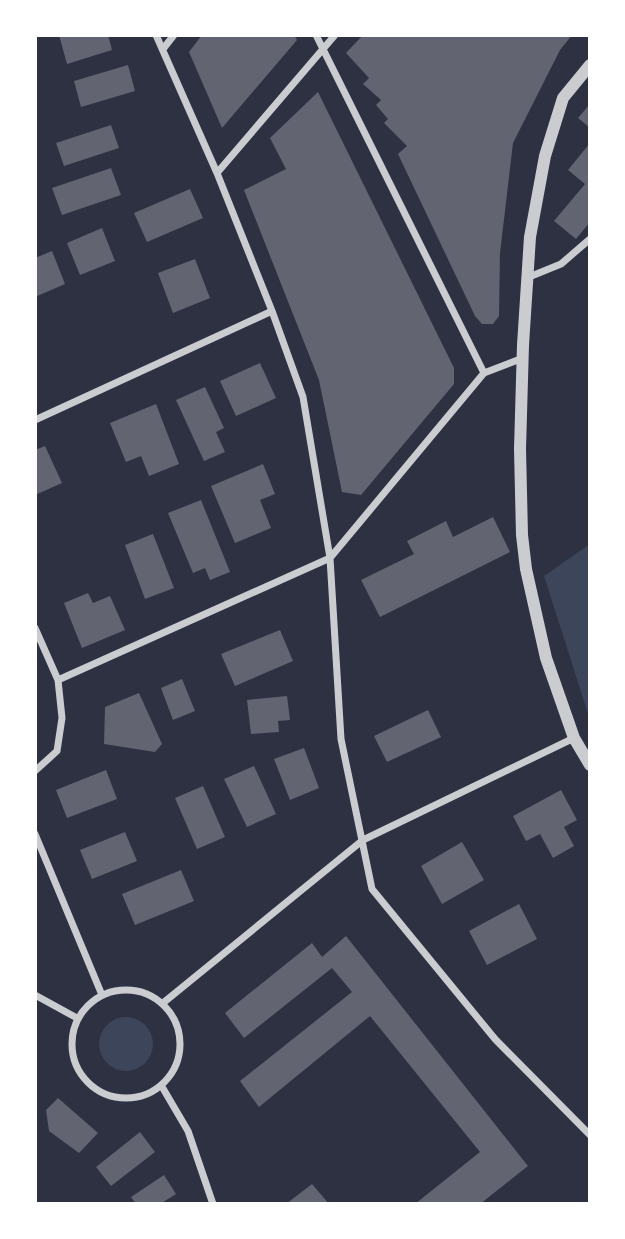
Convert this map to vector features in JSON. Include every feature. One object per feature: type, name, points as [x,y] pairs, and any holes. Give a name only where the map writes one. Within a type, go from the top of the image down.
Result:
[{"type":"street","points":[[156,35],[217,173],[303,397],[330,558],[341,738],[372,889],[495,1039],[590,1135]]},
{"type":"street","points":[[163,49],[174,35]]},
{"type":"street","points":[[316,35],[484,373]]},
{"type":"street","points":[[217,173],[335,35]]},
{"type":"street","points":[[590,65],[563,98],[544,156],[530,237],[520,461],[522,535],[526,569],[546,658],[574,738],[590,765]]},
{"type":"street","points":[[529,277],[561,264],[590,239]]},
{"type":"street","points":[[35,420],[272,311]]},
{"type":"street","points":[[58,680],[330,558],[484,373],[523,358]]},
{"type":"street","points":[[35,628],[58,680],[62,718],[57,751],[35,771]]},
{"type":"street","points":[[163,1003],[363,840],[574,738]]},
{"type":"street","points":[[35,834],[102,995]]},
{"type":"street","points":[[130,990],[147,994],[163,1003],[175,1020],[181,1041],[178,1061],[168,1080],[152,1093],[137,1098],[118,1098],[99,1092],[85,1081],[74,1062],[71,1041],[77,1018],[87,1006],[102,995],[130,990]]},
{"type":"street","points":[[35,995],[77,1018]]},
{"type":"street","points":[[162,1085],[188,1131],[213,1204]]},
{"type":"shaded area","points":[[590,544],[590,720],[544,576]]},
{"type":"shaded area","points":[[126,1017],[145,1025],[153,1044],[145,1063],[126,1071],[107,1063],[99,1044],[107,1025]]},
{"type":"building","points":[[59,35],[108,35],[112,50],[67,64]]},
{"type":"building","points":[[202,35],[294,35],[297,40],[222,128],[189,52]]},
{"type":"building","points":[[363,35],[572,35],[560,50],[513,143],[500,253],[499,316],[493,324],[482,324],[475,316],[398,154],[407,146],[384,123],[388,119],[376,105],[381,100],[363,84],[369,78],[346,53]]},
{"type":"building","points":[[128,65],[135,91],[81,107],[74,81]]},
{"type":"building","points":[[318,92],[454,368],[454,384],[361,495],[342,492],[319,380],[244,190],[286,169],[270,138]]},
{"type":"building","points":[[590,104],[590,128],[578,118]]},
{"type":"building","points":[[111,125],[119,148],[64,166],[56,143]]},
{"type":"building","points":[[590,143],[590,222],[576,239],[554,221],[585,184],[568,170]]},
{"type":"building","points":[[111,168],[121,195],[62,215],[52,188]]},
{"type":"building","points":[[190,189],[203,218],[147,242],[134,213]]},
{"type":"building","points":[[102,228],[115,261],[80,275],[67,243]]},
{"type":"building","points":[[52,251],[65,284],[35,297],[35,258]]},
{"type":"building","points":[[195,259],[210,298],[173,313],[158,273]]},
{"type":"building","points":[[260,363],[276,398],[236,416],[220,381]]},
{"type":"building","points":[[205,387],[224,428],[216,432],[225,452],[204,461],[176,400]]},
{"type":"building","points":[[156,404],[179,464],[149,476],[141,456],[126,462],[110,423]]},
{"type":"building","points":[[45,446],[62,483],[35,495],[35,450]]},
{"type":"building","points":[[263,464],[275,494],[260,500],[271,528],[235,543],[211,486]]},
{"type":"building","points":[[201,500],[230,572],[210,580],[205,568],[193,573],[168,513]]},
{"type":"building","points":[[493,517],[510,552],[380,617],[361,580],[414,554],[407,541],[446,521],[453,537]]},
{"type":"building","points":[[153,534],[174,588],[145,599],[125,545]]},
{"type":"building","points":[[88,593],[93,603],[110,596],[125,630],[82,648],[64,603]]},
{"type":"building","points":[[280,630],[293,661],[235,686],[221,654]]},
{"type":"building","points":[[182,679],[195,711],[173,720],[161,688]]},
{"type":"building","points":[[139,693],[162,744],[155,752],[104,744],[105,707]]},
{"type":"building","points":[[287,696],[290,720],[278,721],[279,732],[251,734],[247,700]]},
{"type":"building","points":[[428,710],[441,737],[387,762],[374,736]]},
{"type":"building","points":[[304,748],[319,788],[290,800],[274,759]]},
{"type":"building","points":[[254,766],[276,814],[247,827],[224,779]]},
{"type":"building","points":[[106,770],[117,799],[67,818],[56,790]]},
{"type":"building","points":[[203,786],[225,837],[197,849],[175,798]]},
{"type":"building","points":[[561,790],[577,820],[564,827],[574,846],[553,858],[540,834],[526,841],[513,816]]},
{"type":"building","points":[[125,832],[137,861],[92,879],[80,850]]},
{"type":"building","points":[[462,842],[484,880],[442,904],[421,866]]},
{"type":"building","points":[[181,870],[194,901],[135,925],[122,894]]},
{"type":"building","points":[[519,904],[537,939],[487,965],[469,931]]},
{"type":"building","points":[[346,936],[528,1166],[480,1204],[415,1204],[480,1152],[370,1016],[259,1107],[240,1081],[352,992],[332,968],[244,1038],[225,1013],[312,943],[322,957]]},
{"type":"building","points":[[58,1098],[98,1133],[79,1153],[49,1131],[46,1110]]},
{"type":"building","points":[[140,1132],[155,1152],[111,1186],[96,1167]]},
{"type":"building","points":[[164,1175],[176,1194],[160,1204],[136,1204],[131,1197]]},
{"type":"building","points":[[312,1184],[329,1204],[286,1204]]}]
